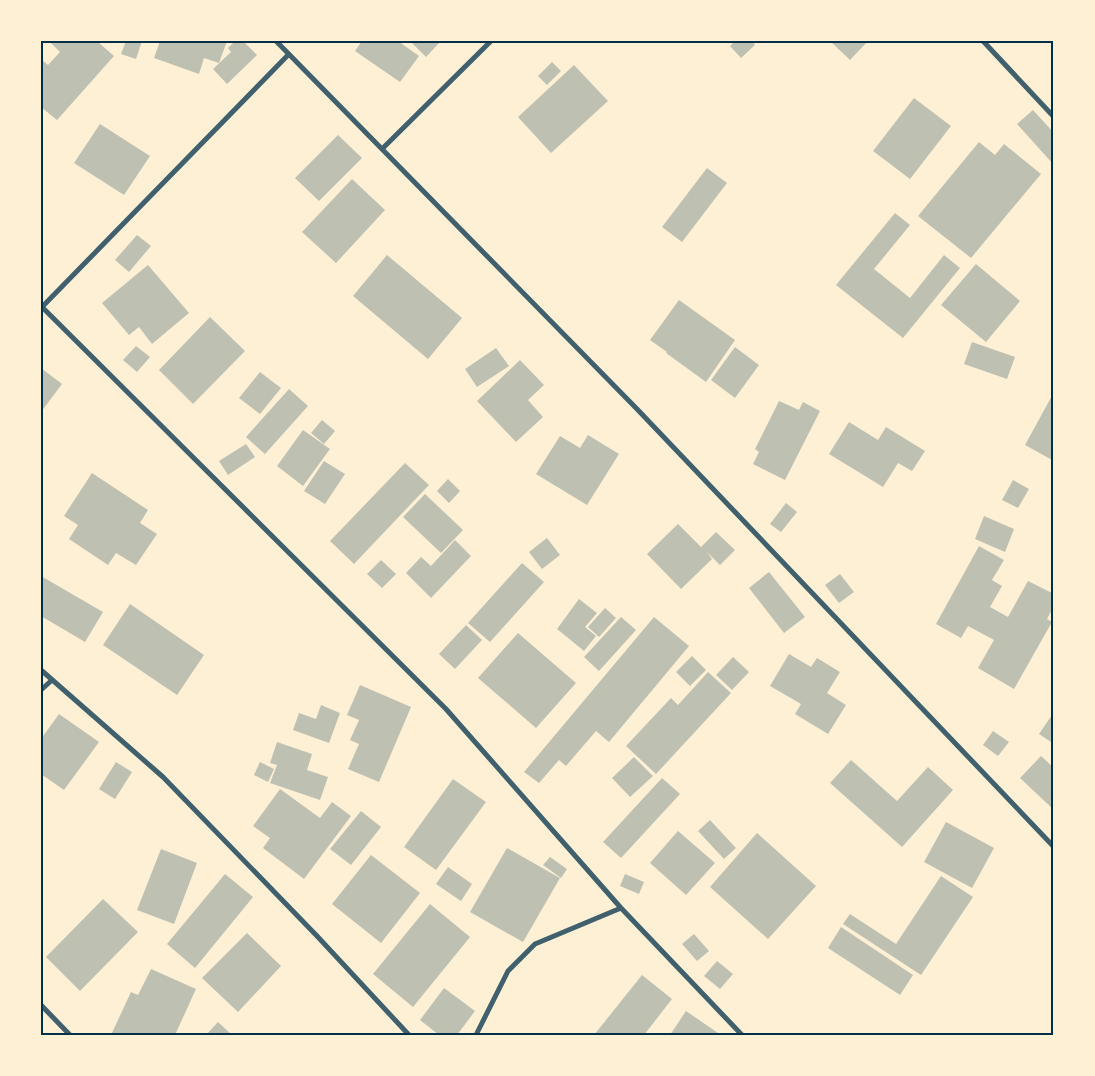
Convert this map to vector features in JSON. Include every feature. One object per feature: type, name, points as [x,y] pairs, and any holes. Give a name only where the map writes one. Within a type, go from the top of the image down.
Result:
[{"type":"street","points":[[276,41],[637,409],[1054,847]]},
{"type":"street","points":[[382,149],[491,41]]},
{"type":"street","points":[[983,41],[1054,117]]},
{"type":"street","points":[[288,54],[42,306],[446,709],[621,908],[742,1035]]},
{"type":"street","points":[[41,670],[163,777],[409,1035]]},
{"type":"street","points":[[41,690],[52,680]]},
{"type":"street","points":[[476,1035],[508,971],[535,944],[621,908]]},
{"type":"street","points":[[41,1005],[70,1035]]},
{"type":"building","points":[[49,41],[97,41],[114,56],[57,120],[41,107],[41,59],[48,65],[60,52]]},
{"type":"building","points":[[126,41],[142,41],[136,59],[121,54]]},
{"type":"building","points":[[160,41],[227,41],[219,63],[204,58],[199,74],[154,58]]},
{"type":"building","points":[[235,41],[243,41],[257,55],[227,84],[213,69],[231,52],[228,48]]},
{"type":"building","points":[[362,41],[398,41],[419,56],[400,82],[355,51]]},
{"type":"building","points":[[410,41],[441,41],[426,57]]},
{"type":"building","points":[[735,41],[752,41],[755,45],[741,58],[730,46]]},
{"type":"building","points":[[830,41],[868,41],[850,60]]},
{"type":"building","points":[[552,62],[561,71],[547,85],[538,76]]},
{"type":"building","points":[[574,65],[608,101],[551,153],[518,117]]},
{"type":"building","points":[[914,98],[951,126],[910,179],[873,151]]},
{"type":"building","points":[[1033,110],[1054,133],[1054,165],[1017,124]]},
{"type":"building","points":[[100,124],[150,156],[124,195],[74,163]]},
{"type":"building","points":[[338,135],[362,158],[319,201],[295,178]]},
{"type":"building","points":[[979,142],[995,155],[1004,144],[1041,174],[971,258],[918,216]]},
{"type":"building","points":[[707,168],[727,183],[682,242],[662,227]]},
{"type":"building","points":[[352,179],[385,210],[336,263],[302,232]]},
{"type":"building","points":[[895,213],[910,225],[874,269],[910,298],[944,255],[960,268],[903,338],[836,285]]},
{"type":"building","points":[[137,235],[151,246],[129,272],[115,260]]},
{"type":"building","points":[[387,255],[462,318],[428,359],[353,296]]},
{"type":"building","points":[[976,264],[1020,301],[986,342],[941,305]]},
{"type":"building","points":[[148,265],[189,313],[152,344],[139,327],[129,335],[102,303]]},
{"type":"building","points":[[679,300],[735,340],[706,382],[650,340]]},
{"type":"building","points":[[210,317],[245,351],[193,404],[159,370]]},
{"type":"building","points":[[972,342],[1015,357],[1007,379],[964,364]]},
{"type":"building","points":[[136,346],[150,357],[137,372],[123,360]]},
{"type":"building","points":[[735,347],[759,365],[735,398],[711,380]]},
{"type":"building","points":[[496,348],[509,366],[477,387],[465,369]]},
{"type":"building","points":[[520,360],[544,385],[528,400],[543,417],[516,442],[477,401]]},
{"type":"building","points":[[41,368],[62,384],[41,412]]},
{"type":"building","points":[[260,372],[281,388],[260,414],[239,398]]},
{"type":"building","points":[[289,389],[308,406],[265,454],[246,437]]},
{"type":"building","points":[[1054,392],[1054,461],[1025,445]]},
{"type":"building","points":[[779,401],[799,410],[803,402],[820,411],[785,480],[753,464],[759,452],[755,449]]},
{"type":"building","points":[[322,420],[335,431],[324,444],[311,433]]},
{"type":"building","points":[[849,422],[878,440],[886,427],[925,451],[912,471],[898,463],[883,487],[829,454]]},
{"type":"building","points":[[303,430],[330,449],[303,486],[277,466]]},
{"type":"building","points":[[588,435],[619,454],[587,505],[536,474],[560,436],[580,448]]},
{"type":"building","points":[[246,444],[255,457],[228,475],[219,461]]},
{"type":"building","points":[[324,461],[345,474],[325,504],[304,491]]},
{"type":"building","points":[[405,463],[429,485],[354,564],[330,541]]},
{"type":"building","points":[[92,473],[148,510],[140,523],[157,534],[136,565],[116,553],[108,565],[69,539],[78,525],[64,516]]},
{"type":"building","points":[[448,479],[460,491],[449,503],[437,491]]},
{"type":"building","points":[[1013,480],[1029,489],[1018,508],[1002,500]]},
{"type":"building","points":[[425,494],[463,530],[441,553],[403,517]]},
{"type":"building","points":[[786,503],[797,512],[781,532],[770,524]]},
{"type":"building","points":[[984,516],[1014,529],[1005,552],[975,539]]},
{"type":"building","points":[[678,524],[701,547],[716,532],[735,550],[720,565],[707,552],[712,559],[681,589],[647,554]]},
{"type":"building","points":[[547,538],[560,555],[542,569],[529,552]]},
{"type":"building","points":[[455,540],[471,556],[431,598],[406,573],[421,557],[431,566]]},
{"type":"building","points":[[979,546],[1004,560],[992,580],[1002,586],[990,607],[1008,617],[1028,581],[1054,594],[1054,606],[1047,619],[1052,622],[1014,689],[978,668],[994,640],[968,626],[961,638],[936,624]]},
{"type":"building","points":[[381,560],[396,574],[382,588],[367,574]]},
{"type":"building","points":[[522,563],[544,582],[490,642],[468,623]]},
{"type":"building","points":[[769,572],[805,617],[784,633],[749,588]]},
{"type":"building","points":[[840,574],[854,592],[839,603],[825,585]]},
{"type":"building","points":[[41,576],[103,612],[85,642],[41,616]]},
{"type":"building","points":[[579,599],[597,613],[585,627],[596,636],[584,651],[557,629]]},
{"type":"building","points":[[130,604],[204,655],[177,695],[103,645]]},
{"type":"building","points":[[605,608],[616,618],[599,637],[588,627]]},
{"type":"building","points":[[621,617],[636,630],[599,671],[584,657]]},
{"type":"building","points":[[654,617],[689,646],[609,742],[596,731],[566,766],[559,760],[539,783],[524,772]]},
{"type":"building","points":[[466,625],[482,640],[455,669],[439,654]]},
{"type":"building","points":[[518,633],[576,683],[536,728],[478,678]]},
{"type":"building","points":[[789,654],[811,667],[817,658],[840,672],[827,693],[846,705],[828,734],[795,714],[801,704],[770,686]]},
{"type":"building","points":[[692,656],[706,670],[690,686],[676,672]]},
{"type":"building","points":[[733,657],[749,672],[732,690],[716,675]]},
{"type":"building","points":[[708,672],[731,693],[656,774],[626,746],[671,698],[678,705]]},
{"type":"building","points":[[360,685],[411,707],[379,782],[348,769],[359,744],[350,740],[359,720],[347,715]]},
{"type":"building","points":[[321,705],[340,713],[329,743],[293,730],[299,713],[316,719]]},
{"type":"building","points":[[1054,712],[1054,744],[1039,734]]},
{"type":"building","points":[[59,714],[99,742],[64,790],[41,774],[41,739]]},
{"type":"building","points":[[993,731],[1009,742],[998,756],[983,745]]},
{"type":"building","points":[[277,742],[312,754],[307,770],[328,777],[320,800],[270,783],[277,765],[270,763]]},
{"type":"building","points":[[1041,756],[1054,768],[1054,810],[1020,778]]},
{"type":"building","points":[[634,757],[653,776],[630,797],[612,778]]},
{"type":"building","points":[[851,760],[897,801],[928,767],[953,790],[902,847],[830,783]]},
{"type":"building","points":[[116,762],[132,772],[115,799],[99,789]]},
{"type":"building","points":[[260,762],[274,769],[268,782],[254,775]]},
{"type":"building","points":[[662,778],[680,794],[621,858],[603,842]]},
{"type":"building","points":[[453,779],[486,802],[436,870],[404,847]]},
{"type":"building","points":[[280,789],[320,818],[332,802],[351,816],[304,879],[263,848],[270,838],[253,826]]},
{"type":"building","points":[[361,811],[381,827],[351,865],[330,849]]},
{"type":"building","points":[[710,820],[736,848],[724,859],[698,831]]},
{"type":"building","points":[[946,822],[994,848],[972,888],[924,862]]},
{"type":"building","points":[[678,831],[715,863],[686,895],[650,863]]},
{"type":"building","points":[[757,833],[816,886],[768,939],[710,887]]},
{"type":"building","points":[[507,848],[560,878],[523,942],[470,912]]},
{"type":"building","points":[[161,849],[197,863],[174,924],[137,910]]},
{"type":"building","points":[[371,855],[420,893],[381,943],[332,904]]},
{"type":"building","points":[[550,857],[567,869],[561,878],[543,865]]},
{"type":"building","points":[[448,867],[472,884],[461,901],[436,884]]},
{"type":"building","points":[[225,874],[253,897],[195,968],[167,944]]},
{"type":"building","points":[[625,874],[644,882],[639,894],[620,886]]},
{"type":"building","points":[[941,876],[973,897],[921,975],[843,924],[850,914],[896,944]]},
{"type":"building","points":[[103,899],[138,932],[80,991],[46,957]]},
{"type":"building","points":[[430,904],[470,937],[413,1007],[373,974]]},
{"type":"building","points":[[841,927],[913,975],[900,995],[828,948]]},
{"type":"building","points":[[247,933],[281,966],[238,1012],[202,978]]},
{"type":"building","points":[[694,934],[709,951],[697,961],[682,944]]},
{"type":"building","points":[[717,961],[733,974],[720,989],[704,976]]},
{"type":"building","points":[[151,969],[196,989],[175,1035],[111,1035],[131,992],[138,995]]},
{"type":"building","points":[[642,975],[672,999],[644,1035],[594,1035]]},
{"type":"building","points":[[444,988],[475,1011],[457,1035],[439,1035],[420,1020]]},
{"type":"building","points":[[686,1011],[718,1033],[717,1035],[670,1035]]},
{"type":"building","points":[[218,1022],[232,1035],[206,1035]]}]
